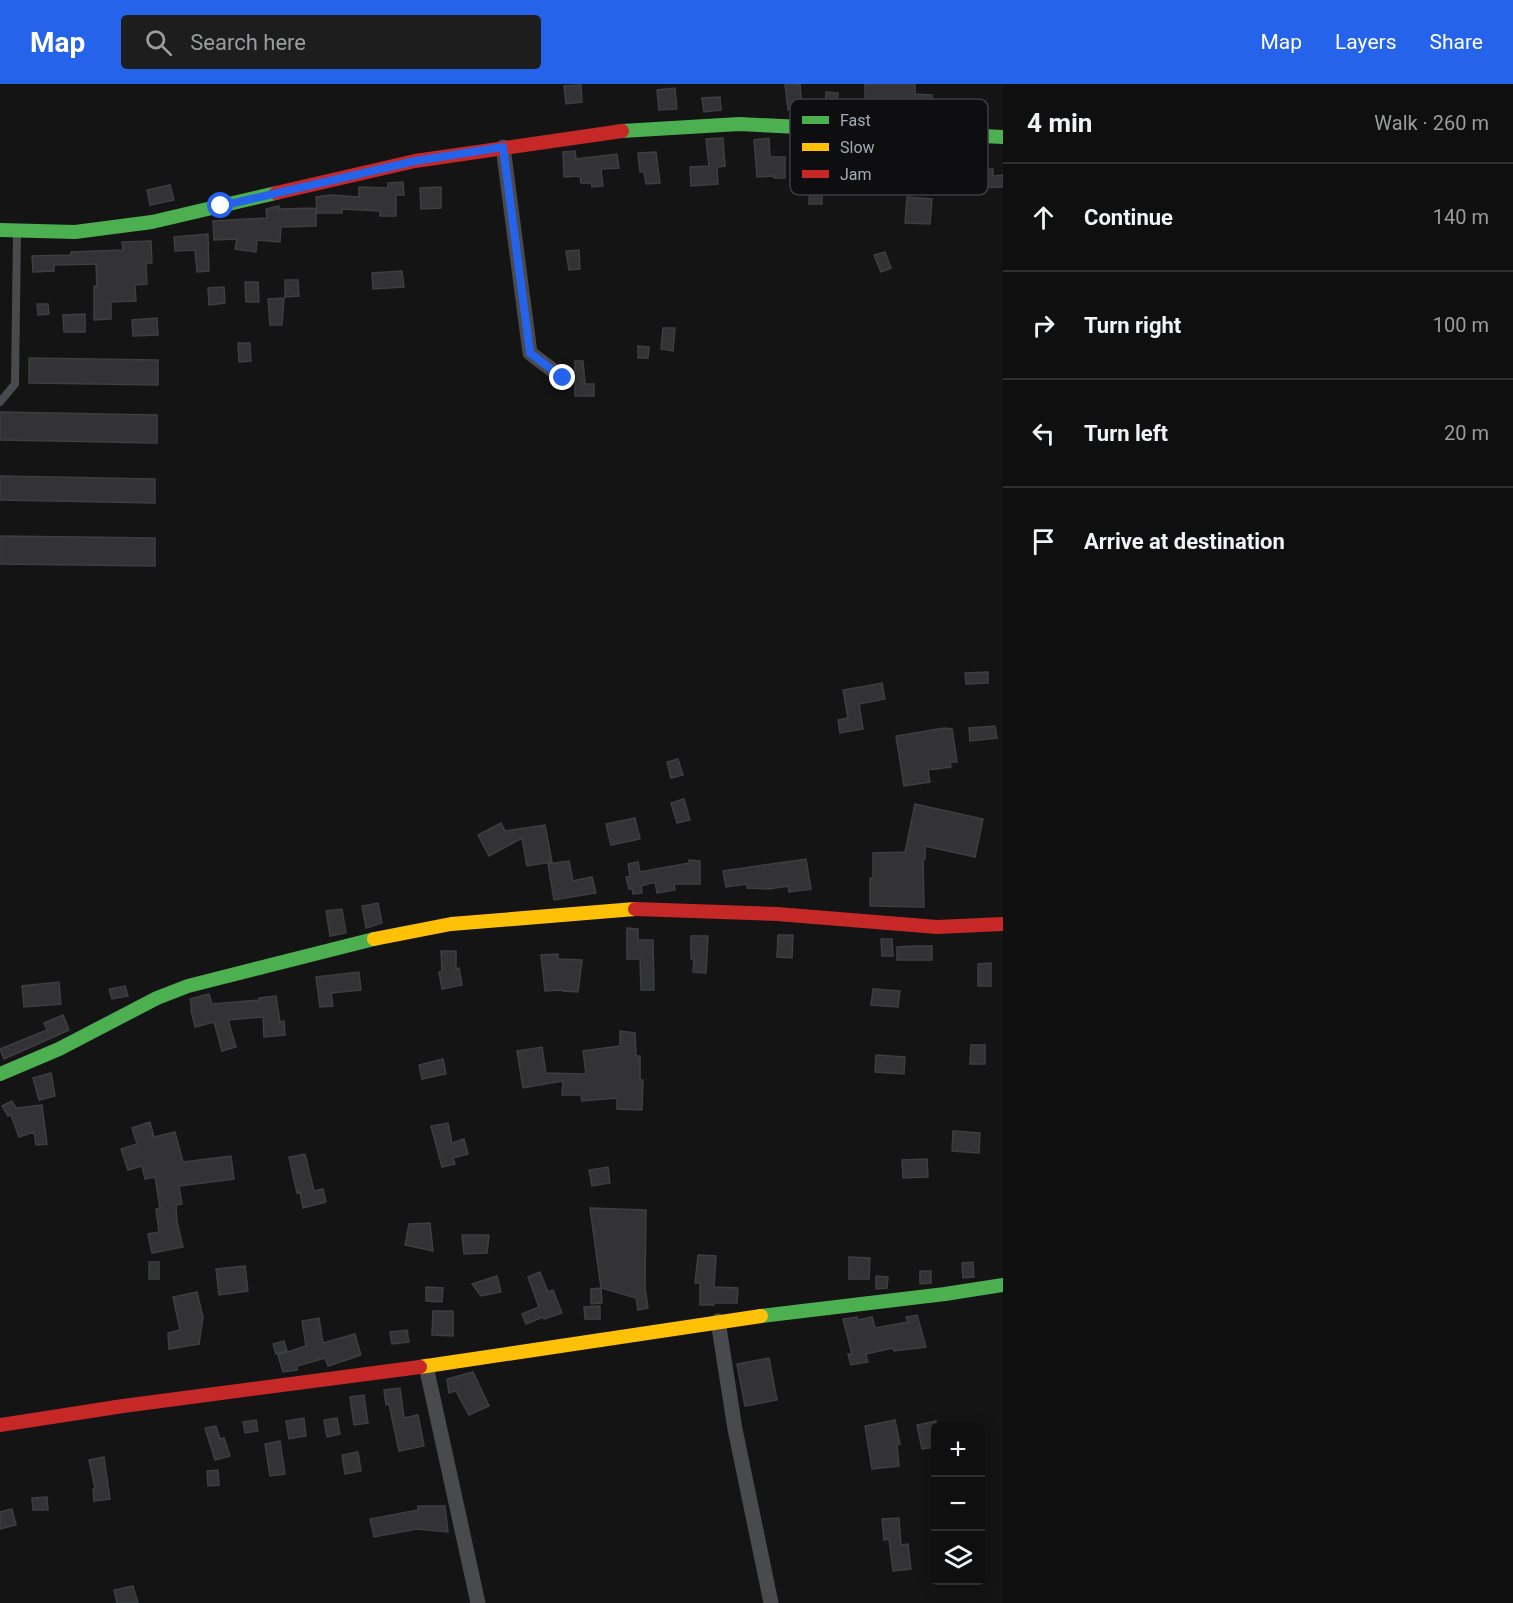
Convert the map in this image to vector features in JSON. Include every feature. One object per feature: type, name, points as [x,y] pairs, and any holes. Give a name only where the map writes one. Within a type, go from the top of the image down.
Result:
[{"type":"street","points":[[0,230],[75,232],[152,222],[415,161],[627,130],[739,124],[790,126]]},
{"type":"street","points":[[988,135],[1003,136]]},
{"type":"street","points":[[503,147],[530,353],[563,378]]},
{"type":"street","points":[[0,1074],[59,1049],[157,998],[189,986],[350,944],[451,924],[645,908],[777,914],[937,927],[1003,924]]},
{"type":"street","points":[[0,1425],[426,1366],[718,1322],[1003,1285]]},
{"type":"street","points":[[718,1322],[735,1429],[771,1603]]},
{"type":"street","points":[[426,1366],[478,1603]]},
{"type":"lane","points":[[0,402],[15,384],[17,231]]},
{"type":"building","points":[[785,84],[800,84],[801,99],[790,99],[790,110],[788,110]]},
{"type":"building","points":[[865,84],[915,84],[915,94],[932,95],[932,99],[865,99]]},
{"type":"building","points":[[581,85],[582,102],[566,104],[564,86]]},
{"type":"building","points":[[675,88],[677,109],[659,110],[657,90]]},
{"type":"building","points":[[826,92],[838,93],[838,99],[826,99]]},
{"type":"building","points":[[720,97],[721,110],[704,112],[702,98]]},
{"type":"building","points":[[723,138],[725,166],[717,167],[718,184],[691,186],[690,167],[709,166],[706,139]]},
{"type":"building","points":[[769,138],[770,157],[785,157],[785,178],[757,177],[754,140]]},
{"type":"building","points":[[575,151],[576,159],[617,154],[619,168],[601,169],[603,186],[592,187],[591,183],[581,183],[580,176],[564,177],[563,152]]},
{"type":"building","points":[[656,152],[660,183],[646,184],[644,172],[640,172],[638,153]]},
{"type":"building","points":[[988,169],[993,169],[993,176],[1003,175],[1003,187],[988,188]]},
{"type":"building","points":[[403,182],[404,195],[396,195],[396,216],[380,216],[380,211],[342,209],[342,213],[317,213],[316,197],[330,195],[359,197],[359,187],[388,188],[388,183]]},
{"type":"building","points":[[170,185],[174,200],[150,205],[147,190]]},
{"type":"building","points":[[441,187],[441,208],[421,209],[420,188]]},
{"type":"building","points":[[809,195],[822,195],[822,204],[809,204]]},
{"type":"building","points":[[907,197],[932,199],[930,224],[905,223]]},
{"type":"building","points":[[279,206],[279,209],[316,208],[316,226],[281,227],[280,242],[257,240],[256,252],[235,249],[237,239],[214,240],[213,221],[267,218],[266,209]]},
{"type":"building","points":[[208,234],[209,271],[197,272],[195,250],[175,251],[174,237]]},
{"type":"building","points":[[151,241],[152,263],[146,263],[147,284],[135,285],[136,301],[111,302],[111,319],[94,320],[96,264],[54,265],[54,271],[33,272],[32,256],[123,250],[122,242]]},
{"type":"building","points":[[579,250],[580,269],[569,270],[566,251]]},
{"type":"building","points":[[885,252],[891,268],[881,272],[874,255]]},
{"type":"building","points":[[402,271],[404,287],[373,289],[372,273]]},
{"type":"building","points":[[285,280],[298,280],[299,296],[285,297]]},
{"type":"building","points":[[245,282],[258,282],[259,302],[246,302]]},
{"type":"building","points":[[224,287],[225,303],[209,305],[208,288]]},
{"type":"building","points":[[284,298],[282,325],[270,325],[268,299]]},
{"type":"building","points":[[37,304],[48,304],[49,314],[38,315]]},
{"type":"building","points":[[85,314],[85,332],[64,332],[63,315]]},
{"type":"building","points":[[157,318],[158,335],[133,336],[132,320]]},
{"type":"building","points":[[663,328],[675,328],[673,351],[661,349]]},
{"type":"building","points":[[238,343],[250,343],[251,361],[239,362]]},
{"type":"building","points":[[638,346],[649,347],[648,358],[638,358]]},
{"type":"building","points":[[29,358],[158,360],[158,385],[29,383]]},
{"type":"building","points":[[575,361],[583,361],[585,384],[594,384],[594,396],[575,396],[575,382],[571,383],[573,379],[570,372],[575,371]]},
{"type":"building","points":[[0,412],[157,415],[157,443],[0,440]]},
{"type":"building","points":[[0,476],[155,479],[155,503],[0,500]]},
{"type":"building","points":[[1,536],[155,538],[155,566],[1,564]]},
{"type":"building","points":[[988,672],[988,683],[966,684],[965,673]]},
{"type":"building","points":[[882,683],[885,699],[859,704],[863,729],[840,733],[838,720],[848,718],[843,690]]},
{"type":"building","points":[[995,726],[997,738],[970,741],[969,728]]},
{"type":"building","points":[[944,728],[952,729],[957,762],[950,762],[951,767],[928,770],[930,782],[904,786],[896,736]]},
{"type":"building","points":[[678,759],[683,775],[671,778],[667,762]]},
{"type":"building","points":[[684,799],[690,820],[677,823],[671,803]]},
{"type":"building","points":[[915,804],[983,819],[975,857],[925,846],[924,907],[870,906],[873,853],[905,852]]},
{"type":"building","points":[[635,818],[640,839],[611,845],[606,824]]},
{"type":"building","points":[[501,823],[505,831],[545,825],[552,862],[527,866],[522,838],[489,856],[478,835]]},
{"type":"building","points":[[806,859],[811,889],[789,892],[788,886],[769,889],[747,888],[747,884],[726,887],[723,871]]},
{"type":"building","points":[[689,860],[700,861],[700,884],[674,884],[675,890],[657,893],[655,882],[641,886],[642,893],[633,894],[632,888],[629,889],[626,877],[630,876],[628,864],[638,862],[640,872],[689,863]]},
{"type":"building","points":[[569,861],[573,881],[592,877],[596,893],[554,900],[548,864]]},
{"type":"building","points":[[378,903],[382,923],[366,928],[362,906]]},
{"type":"building","points":[[342,909],[346,933],[330,936],[326,911]]},
{"type":"building","points":[[627,928],[638,929],[638,940],[653,940],[654,990],[641,990],[640,959],[627,959]]},
{"type":"building","points":[[778,935],[793,935],[792,958],[777,957]]},
{"type":"building","points":[[691,936],[708,936],[706,973],[693,972]]},
{"type":"building","points":[[881,939],[892,939],[893,956],[882,956]]},
{"type":"building","points":[[932,946],[932,960],[897,960],[897,947]]},
{"type":"building","points":[[441,951],[456,951],[456,969],[459,968],[462,985],[442,989],[439,972],[442,971]]},
{"type":"building","points":[[558,954],[558,959],[582,960],[578,992],[545,991],[541,955]]},
{"type":"building","points":[[991,963],[991,986],[978,986],[978,964]]},
{"type":"building","points":[[359,972],[361,990],[331,993],[333,1006],[320,1007],[316,977]]},
{"type":"building","points":[[59,982],[61,1004],[24,1007],[22,986]]},
{"type":"building","points":[[125,986],[128,996],[112,999],[109,989]]},
{"type":"building","points":[[873,989],[900,991],[898,1007],[871,1005]]},
{"type":"building","points":[[209,994],[212,1004],[259,1000],[259,998],[276,996],[280,1022],[284,1021],[285,1035],[264,1037],[263,1017],[228,1020],[236,1047],[222,1051],[214,1022],[195,1027],[191,1010],[190,999]]},
{"type":"building","points":[[63,1015],[69,1030],[4,1059],[0,1049],[47,1030],[44,1023]]},
{"type":"building","points":[[620,1031],[635,1033],[636,1056],[640,1056],[640,1080],[643,1080],[642,1110],[617,1109],[617,1098],[582,1101],[581,1095],[562,1095],[563,1081],[523,1088],[517,1051],[542,1047],[546,1073],[586,1074],[583,1051],[620,1046]]},
{"type":"building","points":[[971,1045],[985,1045],[985,1064],[970,1064]]},
{"type":"building","points":[[876,1055],[905,1057],[904,1074],[875,1072]]},
{"type":"building","points":[[443,1059],[446,1074],[422,1079],[419,1065]]},
{"type":"building","points":[[51,1073],[55,1096],[39,1100],[33,1078]]},
{"type":"building","points":[[12,1101],[16,1108],[42,1105],[47,1144],[36,1145],[34,1132],[19,1137],[11,1115],[8,1116],[2,1106]]},
{"type":"building","points":[[150,1122],[154,1137],[175,1132],[183,1162],[231,1156],[234,1179],[179,1186],[182,1204],[176,1205],[177,1222],[183,1247],[152,1253],[148,1234],[159,1232],[156,1209],[160,1208],[155,1177],[145,1179],[142,1166],[128,1170],[121,1149],[137,1144],[132,1128]]},
{"type":"building","points":[[448,1123],[452,1143],[464,1139],[468,1154],[453,1158],[455,1164],[442,1167],[431,1126]]},
{"type":"building","points":[[953,1131],[980,1133],[979,1153],[952,1151]]},
{"type":"building","points":[[305,1154],[314,1191],[323,1189],[326,1202],[303,1208],[300,1192],[297,1193],[289,1157]]},
{"type":"building","points":[[927,1159],[928,1177],[903,1178],[902,1160]]},
{"type":"building","points":[[608,1167],[610,1183],[592,1186],[589,1170]]},
{"type":"building","points":[[590,1208],[646,1210],[645,1288],[648,1308],[638,1310],[636,1298],[601,1288]]},
{"type":"building","points":[[430,1223],[433,1251],[405,1245],[409,1224]]},
{"type":"building","points":[[462,1235],[489,1235],[487,1253],[464,1254]]},
{"type":"building","points":[[698,1255],[716,1256],[714,1287],[738,1288],[737,1303],[700,1305],[700,1283],[695,1283]]},
{"type":"building","points":[[849,1257],[870,1258],[869,1279],[849,1279]]},
{"type":"building","points":[[149,1262],[159,1262],[159,1279],[149,1279]]},
{"type":"building","points":[[973,1262],[974,1277],[963,1278],[962,1263]]},
{"type":"building","points":[[245,1266],[248,1291],[219,1295],[216,1269]]},
{"type":"building","points":[[920,1271],[931,1271],[931,1283],[920,1284]]},
{"type":"building","points":[[540,1272],[548,1292],[553,1290],[562,1313],[526,1324],[522,1314],[539,1307],[528,1277]]},
{"type":"building","points":[[497,1276],[501,1292],[481,1296],[472,1284]]},
{"type":"building","points":[[876,1276],[888,1277],[887,1288],[876,1289]]},
{"type":"building","points":[[426,1287],[443,1288],[442,1302],[426,1301]]},
{"type":"building","points":[[601,1288],[602,1303],[591,1304],[591,1289]]},
{"type":"building","points":[[197,1292],[203,1317],[199,1344],[169,1349],[168,1333],[180,1330],[173,1297]]},
{"type":"building","points":[[600,1306],[600,1319],[585,1319],[584,1307]]},
{"type":"building","points":[[433,1311],[453,1311],[453,1336],[432,1335]]},
{"type":"building","points":[[917,1315],[926,1347],[894,1351],[893,1348],[866,1354],[868,1362],[851,1365],[848,1354],[852,1354],[843,1319],[857,1317],[858,1320],[872,1317],[875,1328],[908,1322],[906,1317]]},
{"type":"building","points":[[319,1318],[323,1343],[355,1334],[361,1355],[328,1366],[325,1358],[297,1366],[297,1370],[283,1372],[278,1355],[306,1346],[302,1321]]},
{"type":"building","points":[[407,1330],[409,1342],[392,1344],[390,1332]]},
{"type":"building","points":[[284,1341],[287,1351],[276,1354],[273,1344]]},
{"type":"building","points":[[769,1358],[777,1400],[745,1406],[737,1364]]},
{"type":"building","points":[[473,1372],[489,1406],[469,1415],[456,1391],[449,1393],[447,1379]]},
{"type":"building","points":[[400,1388],[404,1418],[418,1415],[424,1446],[399,1451],[384,1390]]},
{"type":"building","points":[[364,1395],[368,1423],[354,1425],[350,1397]]},
{"type":"building","points":[[304,1418],[306,1436],[289,1439],[286,1421]]},
{"type":"building","points":[[337,1418],[340,1434],[327,1437],[324,1420]]},
{"type":"building","points":[[256,1420],[258,1431],[245,1433],[243,1422]]},
{"type":"building","points":[[895,1420],[900,1444],[897,1445],[899,1466],[872,1469],[865,1426]]},
{"type":"building","points":[[936,1421],[936,1423],[931,1423],[931,1448],[922,1449],[917,1425]]},
{"type":"building","points":[[216,1426],[220,1439],[224,1438],[230,1456],[215,1460],[205,1428]]},
{"type":"building","points":[[280,1441],[285,1474],[270,1476],[265,1444]]},
{"type":"building","points":[[358,1452],[361,1471],[345,1474],[342,1455]]},
{"type":"building","points":[[104,1457],[110,1499],[94,1501],[93,1489],[95,1488],[89,1460]]},
{"type":"building","points":[[218,1470],[219,1485],[208,1486],[207,1471]]},
{"type":"building","points":[[47,1497],[48,1510],[33,1510],[32,1498]]},
{"type":"building","points":[[418,1506],[445,1506],[448,1532],[417,1529],[374,1537],[370,1519],[418,1510]]},
{"type":"building","points":[[12,1509],[16,1525],[0,1529],[0,1512]]},
{"type":"building","points":[[899,1518],[901,1545],[908,1544],[911,1569],[893,1571],[889,1539],[884,1540],[882,1519]]},
{"type":"building","points":[[133,1586],[138,1603],[117,1603],[114,1590]]},
{"type":"traffic: fast","points":[[622,131],[739,124],[790,127]]},
{"type":"traffic: fast","points":[[988,136],[1003,137]]},
{"type":"traffic: fast","points":[[0,230],[75,232],[152,222],[276,193]]},
{"type":"traffic: fast","points":[[0,1074],[59,1049],[157,998],[188,986],[374,939]]},
{"type":"traffic: fast","points":[[761,1316],[1003,1285]]},
{"type":"traffic: slow","points":[[374,939],[451,924],[635,909]]},
{"type":"traffic: slow","points":[[420,1367],[761,1316]]},
{"type":"traffic: jam","points":[[276,193],[415,161],[622,131]]},
{"type":"traffic: jam","points":[[635,909],[777,914],[937,927],[1003,924]]},
{"type":"traffic: jam","points":[[0,1425],[123,1406],[420,1367]]},
{"type":"route","points":[[221,206],[415,161],[503,147],[530,353],[563,378]]}]
